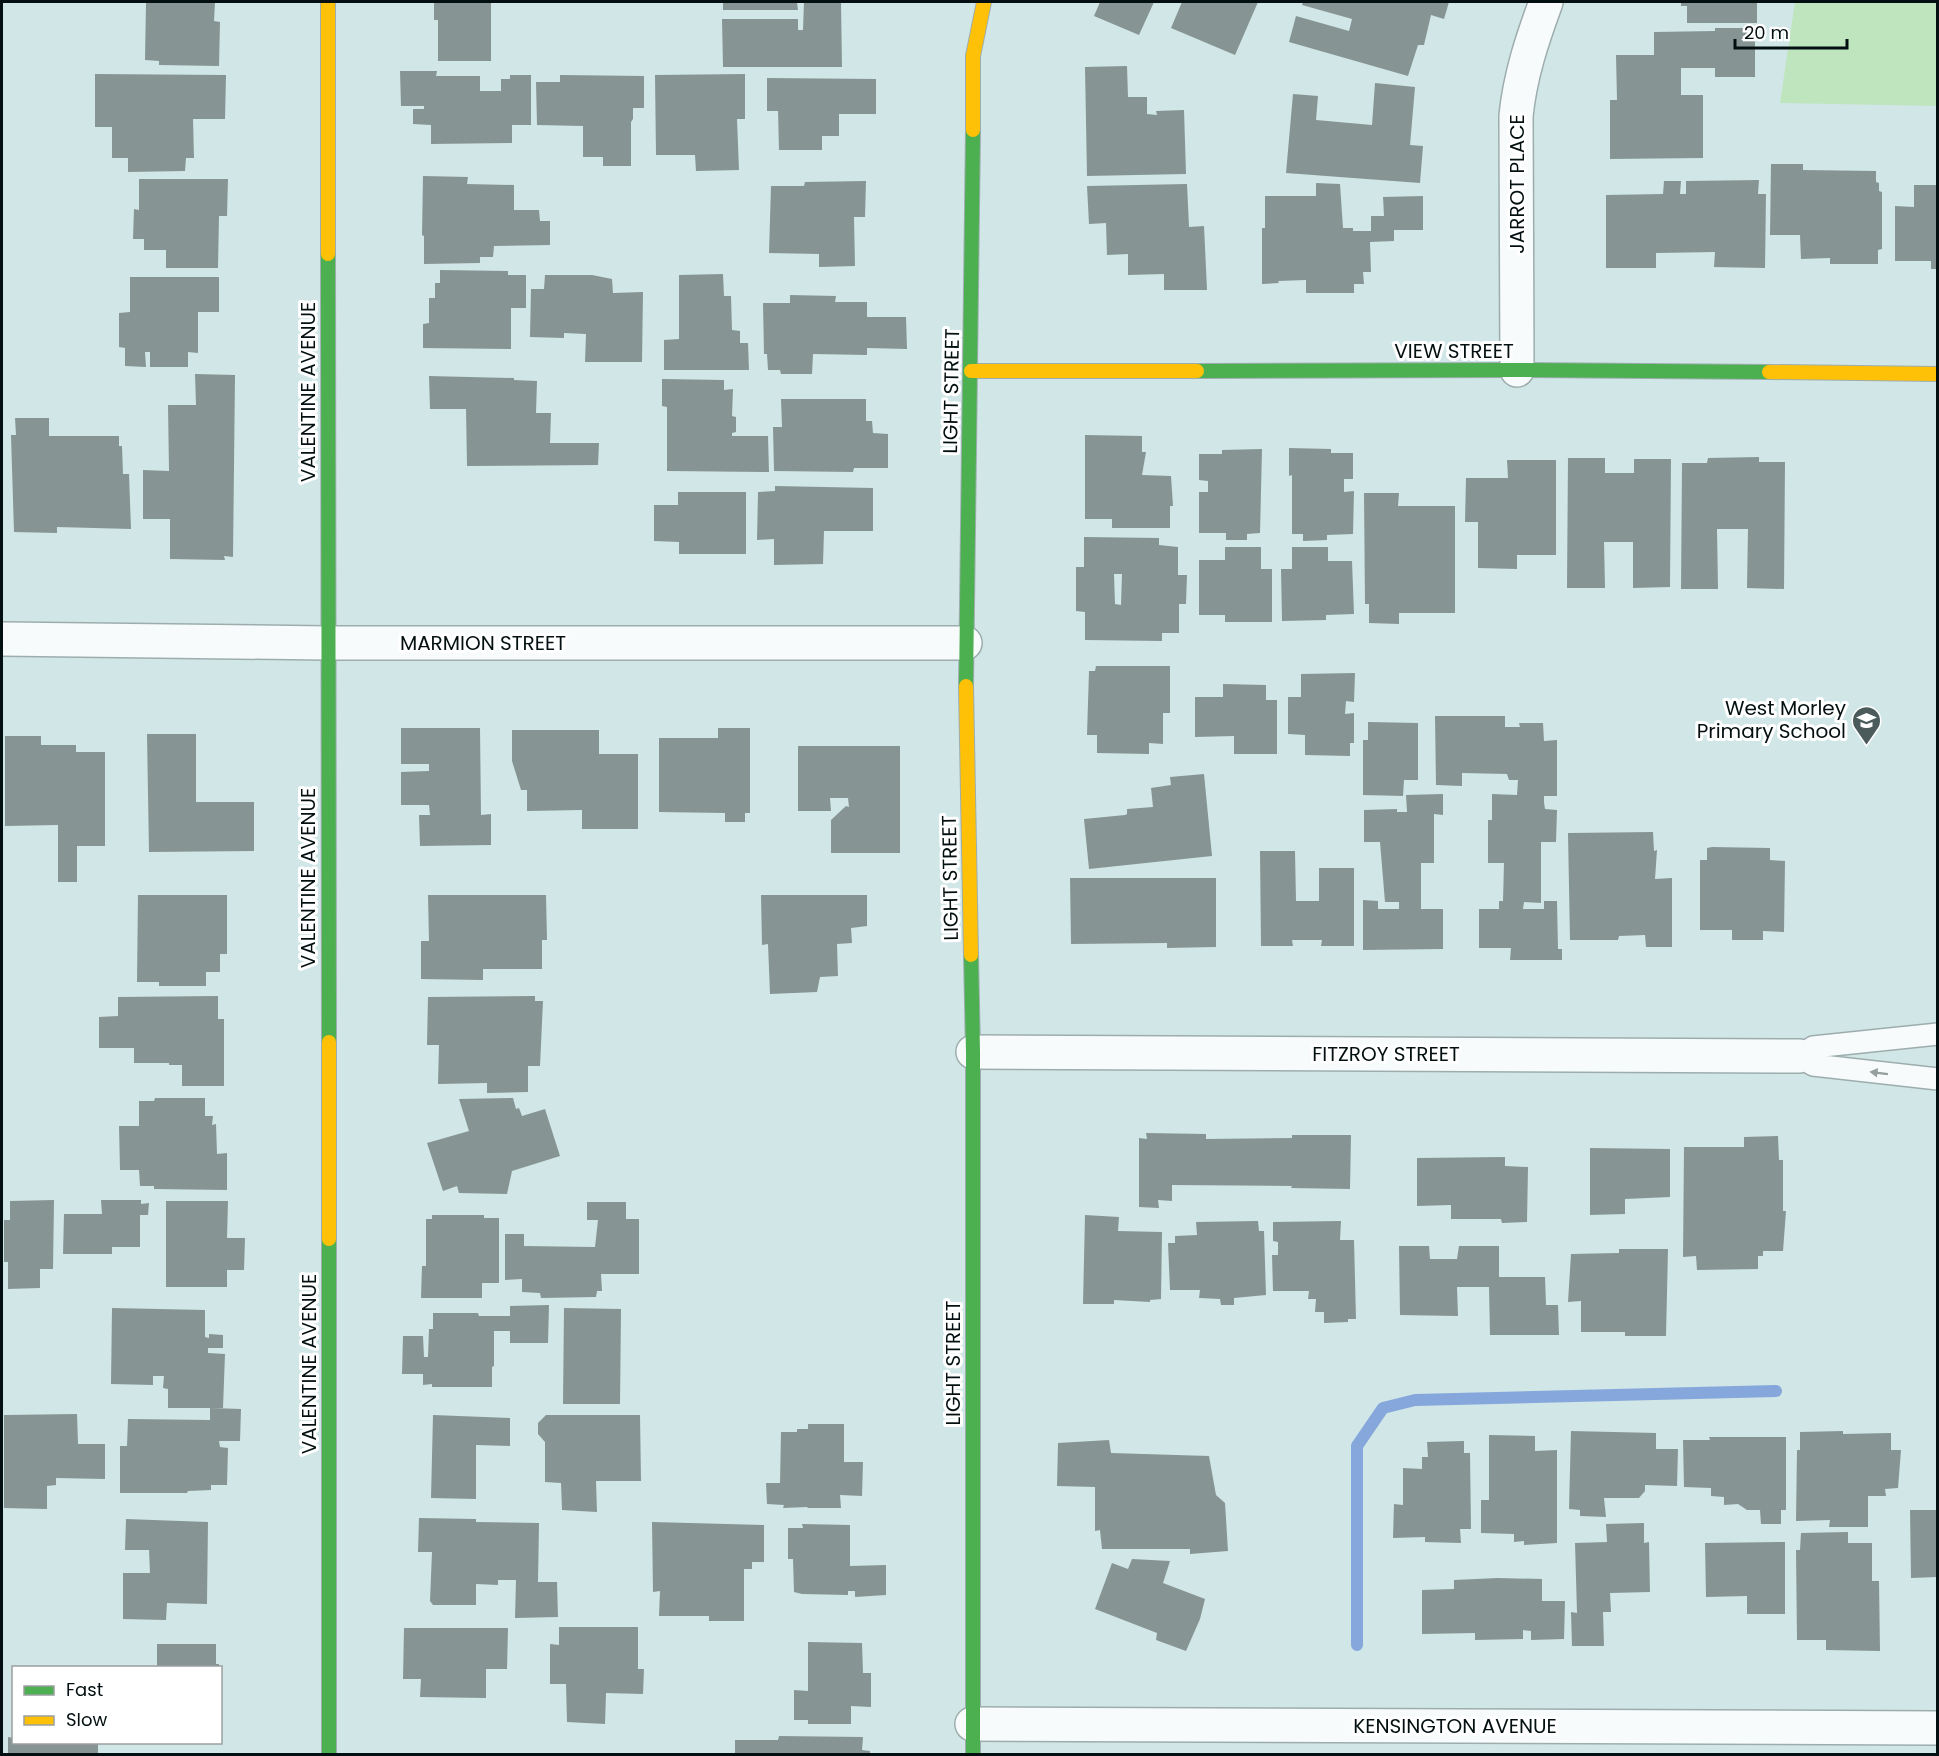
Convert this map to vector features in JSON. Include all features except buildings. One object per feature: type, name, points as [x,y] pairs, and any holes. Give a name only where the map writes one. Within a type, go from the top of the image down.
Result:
[{"type":"street","name":"VALENTINE AVENUE","points":[[328,2],[329,1755]]},
{"type":"street","name":"LIGHT STREET","points":[[973,1739],[973,1052],[965,642],[971,371],[973,56],[984,2]]},
{"type":"street","name":"JARROT PLACE","points":[[1516,370],[1516,116],[1519,88],[1527,55],[1546,2]]},
{"type":"street","name":"VIEW STREET","points":[[971,371],[1516,370],[1938,374]]},
{"type":"street","name":"MARMION STREET","points":[[2,639],[327,643],[965,642]]},
{"type":"street","name":"FITZROY STREET","points":[[973,1052],[1798,1056]]},
{"type":"street","name":"KENSINGTON AVENUE","points":[[973,1739],[1938,1728]]},
{"type":"lane","name":"FITZROY STREET","points":[[1938,1034],[1814,1047],[1798,1056],[1813,1065],[1938,1079]]},
{"type":"green space","points":[[1795,2],[1937,2],[1937,106],[1780,103]]},
{"type":"waterway","points":[[1357,1645],[1357,1446],[1383,1408],[1415,1400],[1776,1391]]},
{"type":"traffic: fast","points":[[966,686],[973,130]]},
{"type":"traffic: fast","points":[[328,254],[329,1042]]},
{"type":"traffic: fast","points":[[1197,371],[1769,372]]},
{"type":"traffic: fast","points":[[971,955],[973,1754]]},
{"type":"traffic: fast","points":[[329,1239],[329,1754]]},
{"type":"traffic: slow","points":[[328,2],[328,254]]},
{"type":"traffic: slow","points":[[973,130],[973,56],[984,2]]},
{"type":"traffic: slow","points":[[971,371],[1197,371]]},
{"type":"traffic: slow","points":[[1769,372],[1938,374]]},
{"type":"traffic: slow","points":[[966,686],[971,955]]},
{"type":"traffic: slow","points":[[329,1042],[329,1239]]},
{"type":"place","name":"West Morley Primary School","points":[[1867,746]]}]
